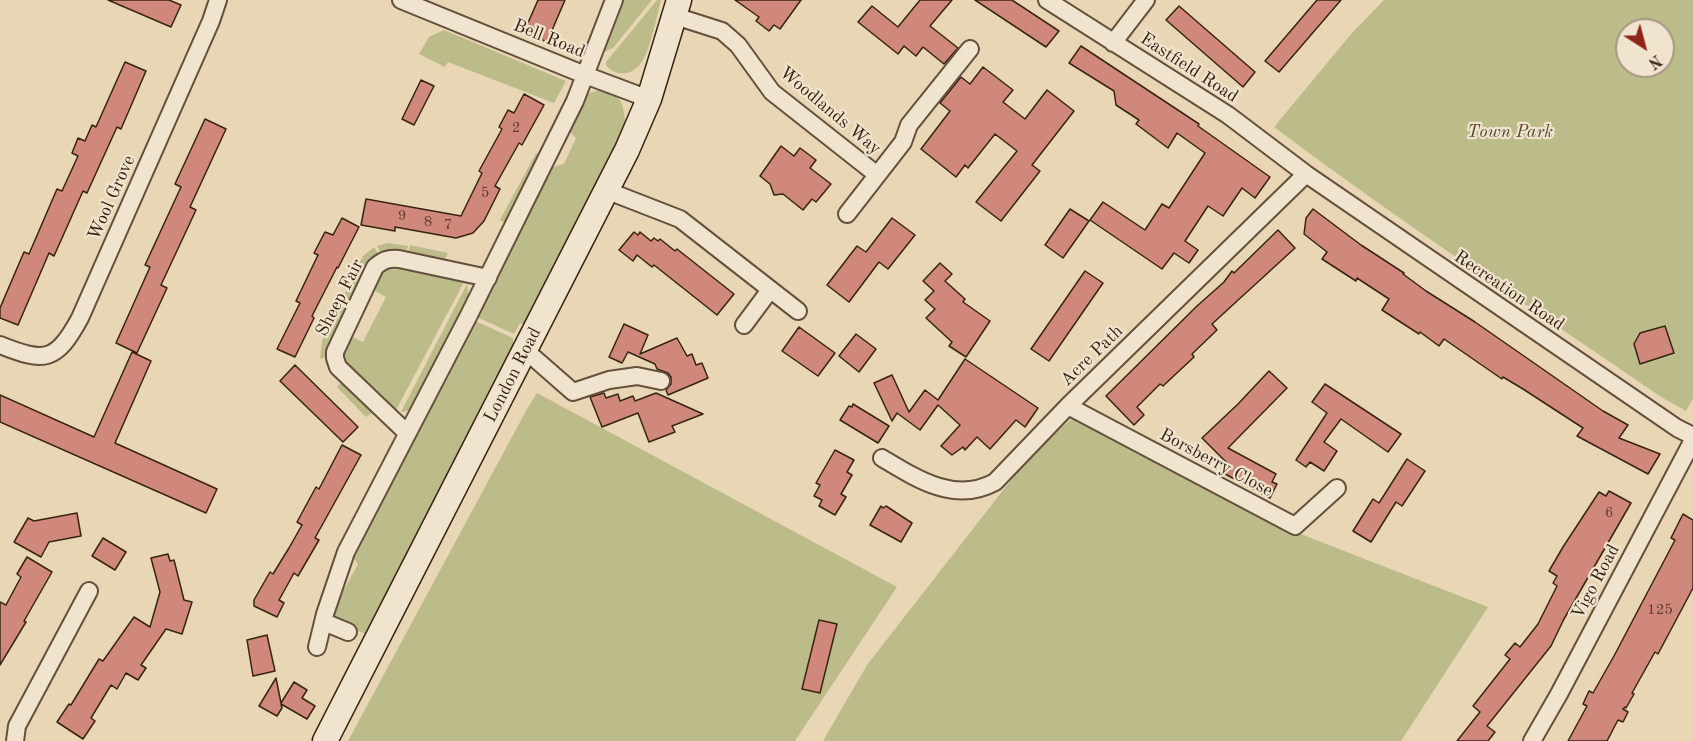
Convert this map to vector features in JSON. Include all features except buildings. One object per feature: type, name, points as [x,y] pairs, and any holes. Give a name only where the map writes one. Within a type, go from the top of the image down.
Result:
[{"type":"street","name":"Wool Grove","points":[[0,345],[26,355],[47,356],[62,347],[71,334],[211,21],[218,0]]},
{"type":"street","name":"Bell Road","points":[[401,0],[434,6],[585,75],[649,99]]},
{"type":"street","points":[[318,647],[331,596],[346,552],[488,278],[576,101],[614,0]]},
{"type":"street","name":"Eastfield Road","points":[[1047,0],[1228,115],[1306,174]]},
{"type":"street","points":[[1113,43],[1146,0]]},
{"type":"street","name":"London Road","points":[[326,741],[608,190],[649,99],[677,8]]},
{"type":"street","name":"Woodlands Way","points":[[677,8],[722,31],[738,45],[772,92],[876,174]]},
{"type":"street","points":[[847,214],[903,142],[909,125],[970,49]]},
{"type":"street","name":"Acre Path","points":[[882,458],[930,484],[965,491],[981,490],[995,482],[1068,406],[1306,174]]},
{"type":"street","name":"Recreation Road","points":[[1306,174],[1581,364],[1693,438]]},
{"type":"street","points":[[608,190],[680,219],[798,311]]},
{"type":"street","name":"Sheep Fair","points":[[407,433],[339,367],[335,358],[335,352],[375,267],[382,260],[389,258],[488,278]]},
{"type":"street","points":[[744,325],[770,290]]},
{"type":"street","points":[[525,350],[573,392],[609,380],[637,376],[661,381]]},
{"type":"street","name":"Borsberry Close","points":[[1068,406],[1295,526],[1337,488]]},
{"type":"street","name":"Vigo Road","points":[[1532,741],[1693,438]]},
{"type":"street","points":[[15,741],[17,726],[89,591]]},
{"type":"street","points":[[324,622],[348,632]]},
{"type":"green space","points":[[623,0],[652,0],[613,48],[602,53]]},
{"type":"green space","points":[[657,0],[661,0],[644,58],[628,73],[614,72],[606,65],[606,62]]},
{"type":"green space","name":"Town Park","points":[[1384,0],[1693,0],[1693,399],[1686,411],[1661,397],[1466,264],[1369,197],[1274,127],[1352,33]]},
{"type":"green space","points":[[444,30],[566,81],[554,103],[448,62],[445,67],[419,54],[429,37]]},
{"type":"green space","points":[[599,90],[612,93],[620,101],[623,106],[625,125],[591,203],[528,327],[520,323],[514,334],[479,318],[479,309],[553,167],[564,164],[576,138],[570,132],[587,94]]},
{"type":"green space","points":[[536,153],[540,156],[508,224],[500,220]]},
{"type":"green space","points":[[388,243],[408,246],[406,253],[381,253],[377,246]]},
{"type":"green space","points":[[410,245],[448,253],[444,261],[408,254]]},
{"type":"green space","points":[[374,247],[379,255],[351,300],[343,297],[363,256]]},
{"type":"green space","points":[[390,267],[464,282],[396,410],[392,409],[354,373],[344,356],[345,344],[350,336],[363,342],[386,297],[373,290],[382,273]]},
{"type":"green space","points":[[467,284],[469,299],[413,407],[401,412]]},
{"type":"green space","points":[[340,305],[347,309],[329,356],[320,359],[322,341]]},
{"type":"green space","points":[[473,320],[513,338],[519,346],[371,636],[337,620],[333,616],[334,608],[358,564],[352,556]]},
{"type":"green space","points":[[343,381],[374,412],[366,417],[337,387]]},
{"type":"green space","points":[[537,393],[897,587],[795,741],[348,741]]},
{"type":"green space","points":[[1073,418],[1293,531],[1488,607],[1401,741],[823,741],[867,665],[1025,462]]}]
